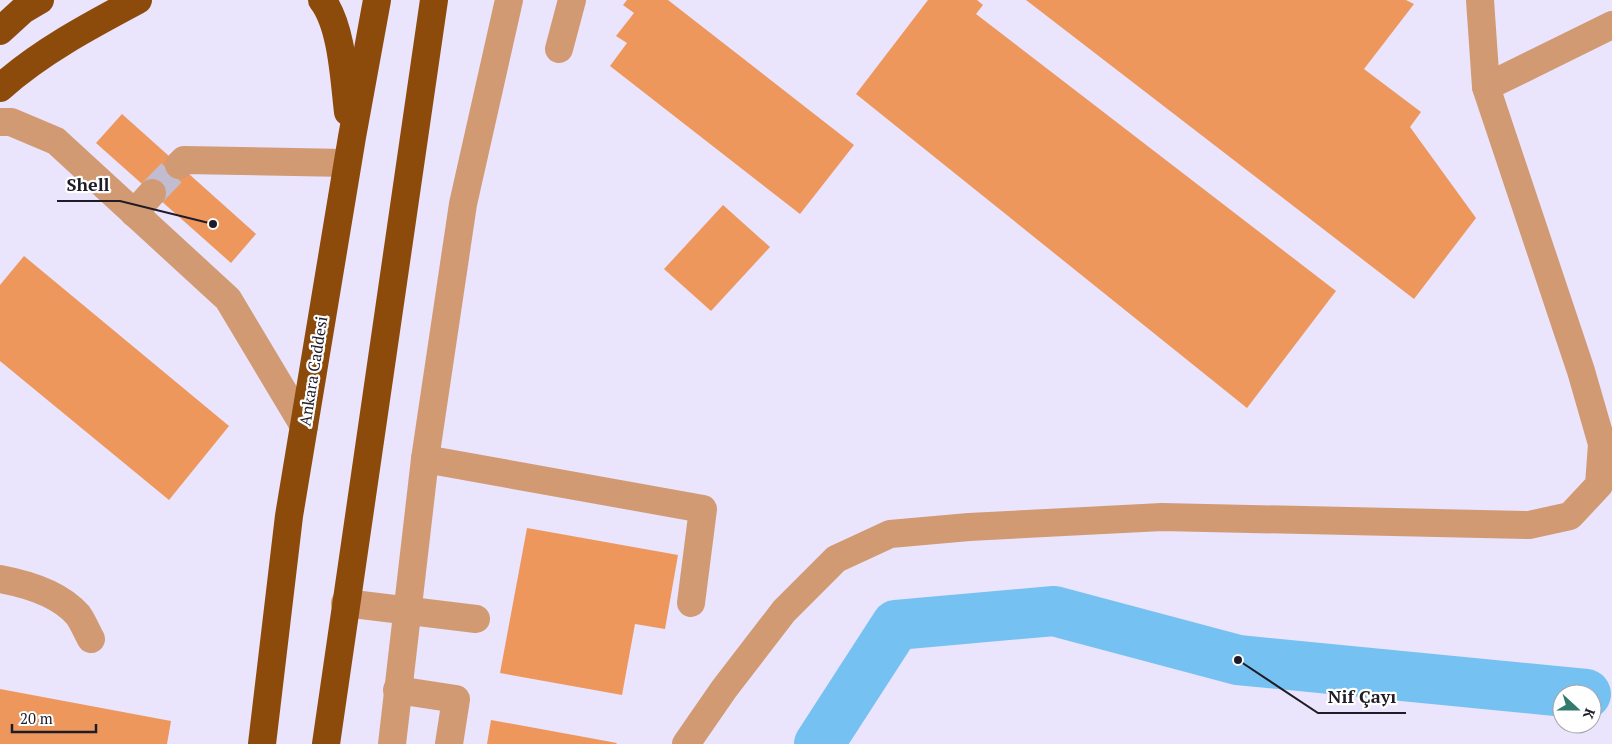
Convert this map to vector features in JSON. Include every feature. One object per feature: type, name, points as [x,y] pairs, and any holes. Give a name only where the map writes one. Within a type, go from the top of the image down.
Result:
[{"type":"highway","points":[[0,31],[23,10],[40,0]]},
{"type":"highway","points":[[0,88],[19,71],[104,18],[138,0]]},
{"type":"highway","points":[[322,0],[330,10],[342,60],[350,150]]},
{"type":"highway","name":"Ankara Caddesi","points":[[262,744],[289,516],[377,0]]},
{"type":"highway","points":[[326,744],[434,0]]},
{"type":"lane","points":[[392,744],[425,459],[463,204],[509,0]]},
{"type":"lane","points":[[559,49],[572,0]]},
{"type":"lane","points":[[686,744],[724,689],[784,611],[836,559],[890,534],[969,527],[1162,517],[1528,525],[1570,516],[1598,485],[1602,444],[1581,372],[1486,87],[1480,0]]},
{"type":"lane","points":[[1486,87],[1612,25]]},
{"type":"lane","points":[[0,122],[11,122],[56,141],[143,203],[228,299],[304,426]]},
{"type":"lane","points":[[179,165],[184,160],[350,150]]},
{"type":"lane","points":[[425,459],[703,509],[691,603]]},
{"type":"lane","points":[[0,579],[37,589],[60,599],[78,616],[91,639]]},
{"type":"lane","points":[[345,604],[476,619]]},
{"type":"lane","points":[[397,690],[456,699],[449,744]]},
{"type":"building","points":[[627,0],[668,0],[854,145],[800,214],[610,66],[627,43],[616,36],[634,13],[623,5]]},
{"type":"building","points":[[928,0],[977,0],[983,5],[976,14],[1336,291],[1247,408],[856,94]]},
{"type":"building","points":[[1026,0],[1406,0],[1414,4],[1364,69],[1421,112],[1410,127],[1476,218],[1414,299]]},
{"type":"building","points":[[122,114],[256,234],[231,263],[96,143]]},
{"type":"building","points":[[723,205],[770,247],[711,311],[664,269]]},
{"type":"building","points":[[24,256],[229,426],[169,500],[0,361],[0,285]]},
{"type":"building","points":[[527,528],[678,555],[665,629],[635,624],[622,695],[500,673]]},
{"type":"building","points":[[0,689],[171,721],[167,744],[0,744]]},
{"type":"building","points":[[491,720],[617,743],[487,744]]},
{"type":"waterway","points":[[819,744],[896,625],[1054,611],[1238,660],[1552,691]]},
{"type":"tunnel","points":[[152,193],[179,165]]},
{"type":"place","name":"Shell","points":[[213,224]]},
{"type":"place","name":"Nif Çayı","points":[[1238,660]]}]
